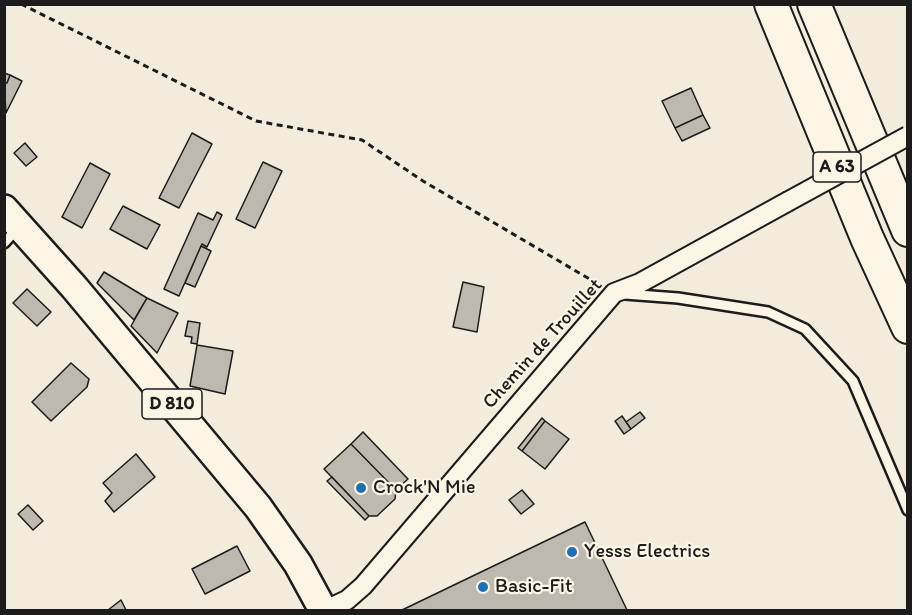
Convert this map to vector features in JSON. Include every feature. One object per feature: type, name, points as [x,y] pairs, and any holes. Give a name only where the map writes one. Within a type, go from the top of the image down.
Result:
[{"type":"highway","name":"A 63","points":[[771,4],[867,238],[908,327]]},
{"type":"highway","name":"A 63","points":[[814,4],[908,230]]},
{"type":"main road","name":"D 810","points":[[9,229],[258,507],[298,564],[324,610]]},
{"type":"street","name":"Chemin de Trouillet","points":[[324,610],[359,590],[614,293],[640,283],[908,136]]},
{"type":"lane","points":[[614,293],[678,298],[768,312],[805,329],[853,381],[908,510]]},
{"type":"path","points":[[21,4],[256,121],[362,140],[423,181],[614,293]]},
{"type":"building","points":[[4,73],[10,75],[7,83],[4,82]]},
{"type":"building","points":[[10,75],[22,81],[6,113],[4,82],[7,83]]},
{"type":"building","points":[[691,88],[703,115],[675,128],[662,101]]},
{"type":"building","points":[[703,115],[710,128],[682,141],[675,128]]},
{"type":"building","points":[[192,133],[212,144],[179,208],[159,198]]},
{"type":"building","points":[[25,143],[37,157],[26,166],[14,153]]},
{"type":"building","points":[[263,162],[282,171],[255,228],[236,219]]},
{"type":"building","points":[[90,163],[110,174],[82,228],[62,217]]},
{"type":"building","points":[[123,206],[160,225],[147,249],[110,229]]},
{"type":"building","points":[[217,212],[222,215],[207,247],[202,244],[179,296],[164,289],[198,213],[213,220]]},
{"type":"building","points":[[201,246],[211,251],[195,287],[185,283]]},
{"type":"building","points":[[104,272],[147,298],[134,320],[97,283]]},
{"type":"building","points":[[463,282],[484,287],[477,332],[453,327]]},
{"type":"building","points":[[27,289],[51,312],[37,326],[13,303]]},
{"type":"building","points":[[147,298],[178,313],[157,353],[131,326]]},
{"type":"building","points":[[188,321],[200,323],[197,344],[191,343],[192,337],[185,336]]},
{"type":"building","points":[[197,345],[233,351],[225,394],[190,386]]},
{"type":"building","points":[[71,363],[89,379],[87,387],[51,421],[32,402]]},
{"type":"building","points":[[640,412],[645,418],[631,429],[626,422]]},
{"type":"building","points":[[622,416],[631,429],[624,434],[615,421]]},
{"type":"building","points":[[542,418],[545,421],[522,451],[518,448]]},
{"type":"building","points":[[545,421],[569,439],[545,469],[522,451]]},
{"type":"building","points":[[363,432],[408,479],[396,490],[351,444]]},
{"type":"building","points":[[351,444],[396,490],[395,499],[377,516],[369,516],[324,469]]},
{"type":"building","points":[[136,454],[155,477],[114,512],[105,501],[112,493],[103,483]]},
{"type":"building","points":[[332,477],[369,516],[365,520],[327,481]]},
{"type":"building","points":[[522,490],[534,504],[521,514],[509,500]]},
{"type":"building","points":[[28,505],[43,521],[33,530],[18,514]]},
{"type":"building","points":[[585,522],[627,610],[402,610]]},
{"type":"building","points":[[237,546],[250,571],[205,594],[192,569]]},
{"type":"building","points":[[121,600],[126,610],[108,610]]},
{"type":"place","name":"Crock'N Mie","points":[[361,488]]},
{"type":"place","name":"Yesss Electrics","points":[[572,552]]},
{"type":"place","name":"Basic-Fit","points":[[483,587]]}]
